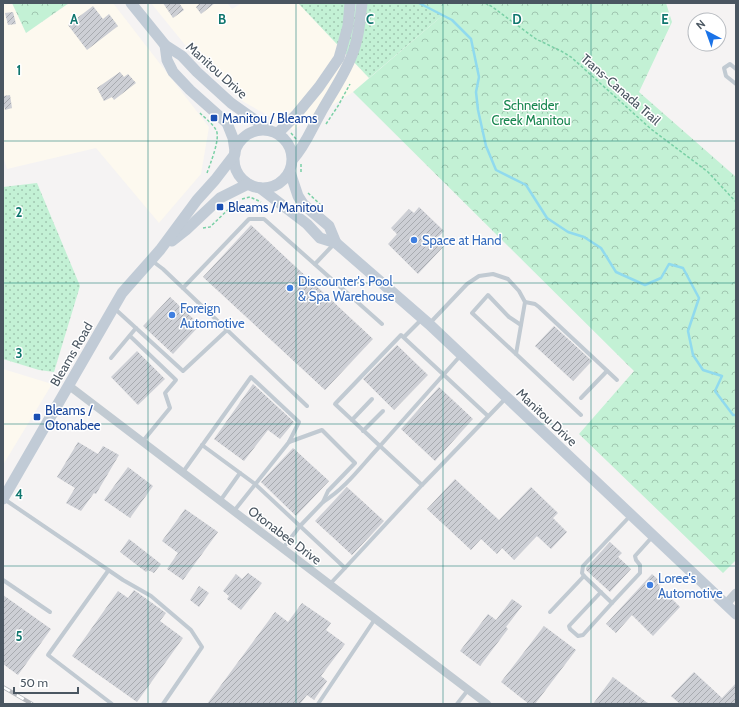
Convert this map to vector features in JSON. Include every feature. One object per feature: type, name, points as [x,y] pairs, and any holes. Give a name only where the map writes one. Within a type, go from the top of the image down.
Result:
[{"type":"main road","name":"Manitou Drive","points":[[131,3],[165,45],[182,56],[231,103],[277,130]]},
{"type":"main road","points":[[350,3],[348,26],[339,58],[319,87],[296,115],[277,130],[259,130],[249,134],[240,141],[235,152],[235,165],[243,180],[248,184],[260,188],[270,187],[280,183],[290,172],[296,155],[334,92],[353,54],[359,29],[362,3]]},
{"type":"main road","name":"Manitou Drive","points":[[165,45],[167,60],[173,72],[190,90],[227,123],[233,138],[235,152]]},
{"type":"main road","points":[[277,130],[289,144],[292,154],[296,155]]},
{"type":"main road","name":"Bleams Road","points":[[3,499],[122,294],[160,250],[235,152]]},
{"type":"main road","name":"Manitou Drive","points":[[290,172],[298,196],[304,204],[329,226],[336,243]]},
{"type":"main road","name":"Bleams Road","points":[[160,250],[186,230],[220,198],[248,184]]},
{"type":"main road","name":"Manitou Drive","points":[[260,188],[307,224],[320,238],[336,243],[426,321],[736,614]]},
{"type":"street","name":"Otonabee Drive","points":[[68,385],[487,704]]},
{"type":"street","points":[[726,604],[736,593]]},
{"type":"lane","points":[[736,69],[730,64],[724,68],[726,76],[736,84]]},
{"type":"lane","points":[[183,288],[249,219],[264,219],[382,324]]},
{"type":"lane","points":[[315,264],[336,243]]},
{"type":"lane","points":[[151,260],[183,288],[307,406]]},
{"type":"lane","points":[[422,485],[335,404],[402,335],[404,337],[426,321],[467,284],[479,276],[493,274],[508,279],[519,291],[525,302],[516,354]]},
{"type":"lane","points":[[521,325],[509,317],[488,295],[472,313],[581,415]]},
{"type":"lane","points":[[525,302],[535,304],[539,307],[617,380]]},
{"type":"lane","points":[[114,308],[183,371],[227,330]]},
{"type":"lane","points":[[111,358],[136,328]]},
{"type":"lane","points":[[130,336],[176,380],[165,392],[170,408],[143,442]]},
{"type":"lane","points":[[404,337],[488,416]]},
{"type":"lane","points":[[283,548],[300,526],[323,502],[333,496],[345,484],[462,355]]},
{"type":"lane","points":[[581,398],[607,371]]},
{"type":"lane","points":[[183,472],[251,377],[299,422],[289,442],[234,511]]},
{"type":"lane","points":[[330,584],[506,397]]},
{"type":"lane","points":[[352,420],[372,399]]},
{"type":"lane","points":[[364,431],[383,411]]},
{"type":"lane","points":[[289,442],[322,430],[355,463],[328,491],[323,502]]},
{"type":"lane","points":[[202,445],[255,484],[345,568]]},
{"type":"lane","points":[[220,501],[240,473]]},
{"type":"lane","points":[[3,499],[108,571],[151,596],[192,630],[202,647],[163,704]]},
{"type":"lane","points":[[612,603],[584,576],[582,573],[583,566],[631,515]]},
{"type":"lane","points":[[601,592],[569,626],[570,629],[578,636],[583,635],[640,573],[640,565],[635,556],[653,536]]},
{"type":"lane","points":[[108,571],[48,655],[112,704]]},
{"type":"lane","points":[[550,612],[584,576]]},
{"type":"lane","points":[[3,580],[50,612]]},
{"type":"lane","points":[[318,704],[375,619]]},
{"type":"lane","points":[[457,704],[468,690]]},
{"type":"path","name":"Trans-Canada Trail","points":[[485,3],[492,6],[536,39],[571,57],[651,129],[708,172],[736,202]]},
{"type":"path","points":[[200,113],[216,130],[217,135],[216,144],[207,174]]},
{"type":"path","points":[[277,130],[290,132],[297,141],[296,155],[302,163],[301,176]]},
{"type":"path","points":[[305,192],[310,194],[324,208]]},
{"type":"path","points":[[210,227],[239,200],[250,197],[262,203]]},
{"type":"shaded area","points":[[3,3],[12,3],[26,33],[69,3],[113,3],[209,127],[201,174],[159,223],[96,148],[7,169],[3,156]]},
{"type":"shaded area","points":[[151,3],[227,3],[232,9],[242,3],[298,3],[369,78],[353,92],[293,130],[244,102],[199,62]]},
{"type":"shaded area","points":[[3,369],[52,384],[3,465]]},
{"type":"green space","points":[[12,3],[69,3],[26,33]]},
{"type":"green space","points":[[298,3],[419,3],[443,15],[369,78]]},
{"type":"green space","name":"Schneider Creek Manitou","points":[[419,3],[666,3],[672,22],[639,92],[736,177],[736,560],[723,573],[579,434],[634,371],[353,92],[443,15]]},
{"type":"green space","points":[[37,183],[80,286],[54,372],[39,370],[3,359],[3,187]]},
{"type":"building","points":[[163,3],[179,3],[184,10],[173,18]]},
{"type":"building","points":[[200,3],[215,3],[201,14],[196,7]]},
{"type":"building","points":[[93,6],[103,19],[109,14],[118,26],[87,50],[68,25]]},
{"type":"building","points":[[13,12],[16,24],[8,25],[5,13]]},
{"type":"building","points":[[120,72],[124,77],[128,74],[136,83],[114,100],[112,97],[104,101],[97,88]]},
{"type":"building","points":[[10,95],[12,108],[5,110],[3,106],[3,96]]},
{"type":"building","points":[[419,207],[444,231],[437,238],[445,245],[418,274],[388,244],[397,234],[391,228],[409,209],[414,213]]},
{"type":"building","points":[[251,225],[373,339],[325,390],[203,277]]},
{"type":"building","points":[[170,297],[200,325],[173,354],[143,326]]},
{"type":"building","points":[[554,326],[592,361],[573,381],[535,346]]},
{"type":"building","points":[[397,345],[428,375],[394,410],[363,379]]},
{"type":"building","points":[[137,351],[165,379],[138,405],[111,377]]},
{"type":"building","points":[[253,384],[294,422],[280,439],[268,430],[244,461],[214,439]]},
{"type":"building","points":[[439,387],[473,419],[435,461],[401,429]]},
{"type":"building","points":[[78,442],[98,454],[103,446],[119,455],[96,494],[94,493],[81,511],[66,503],[75,488],[57,477]]},
{"type":"building","points":[[293,448],[329,481],[296,516],[261,482]]},
{"type":"building","points":[[128,467],[153,486],[130,518],[104,500]]},
{"type":"building","points":[[455,479],[499,520],[531,487],[558,513],[553,518],[567,532],[551,549],[537,536],[514,560],[502,548],[497,554],[481,539],[471,550],[427,509]]},
{"type":"building","points":[[347,487],[384,521],[352,555],[315,521]]},
{"type":"building","points":[[185,509],[218,532],[183,580],[167,569],[178,553],[162,541]]},
{"type":"building","points":[[129,539],[161,564],[154,573],[148,570],[146,572],[120,552]]},
{"type":"building","points":[[610,542],[622,553],[618,557],[631,569],[610,592],[586,570],[586,568]]},
{"type":"building","points":[[248,573],[262,583],[241,610],[227,599],[229,596],[223,591],[236,574],[242,579]]},
{"type":"building","points":[[652,574],[662,583],[659,586],[680,607],[653,636],[632,615],[616,633],[606,624]]},
{"type":"building","points":[[199,586],[209,593],[199,607],[190,600]]},
{"type":"building","points":[[134,590],[166,613],[160,621],[183,638],[137,702],[72,656],[118,591],[128,598]]},
{"type":"building","points":[[3,595],[51,629],[18,675],[3,664]]},
{"type":"building","points":[[512,599],[522,606],[506,627],[508,629],[480,666],[460,651],[488,614],[496,620]]},
{"type":"building","points":[[302,603],[331,623],[326,630],[345,644],[321,676],[327,681],[314,700],[307,695],[300,704],[207,704],[275,612],[288,622]]},
{"type":"building","points":[[544,626],[576,650],[535,704],[529,704],[501,682]]},
{"type":"building","points":[[694,672],[722,698],[736,683],[736,704],[680,704],[671,696]]},
{"type":"building","points":[[613,677],[649,704],[593,704]]},
{"type":"waterway","points":[[419,3],[452,20],[471,39],[479,77],[476,92],[478,110],[486,146],[496,170],[526,185],[547,218],[568,232],[584,237],[601,248],[616,272],[645,285],[661,278],[669,264],[683,268],[699,298],[688,331],[693,355],[703,370],[722,376],[715,391],[733,415],[736,415]]},
{"type":"railway","points":[[3,687],[32,704]]},
{"type":"place","name":"Manitou / Bleams","points":[[214,118]]},
{"type":"place","name":"Bleams / Manitou","points":[[220,207]]},
{"type":"place","name":"Space at Hand","points":[[414,240]]},
{"type":"place","name":"Discounter's Pool & Spa Warehouse","points":[[290,288]]},
{"type":"place","name":"Foreign Automotive","points":[[172,315]]},
{"type":"place","name":"Bleams / Otonabee","points":[[37,417]]},
{"type":"place","name":"Loree's Automotive","points":[[650,585]]}]
